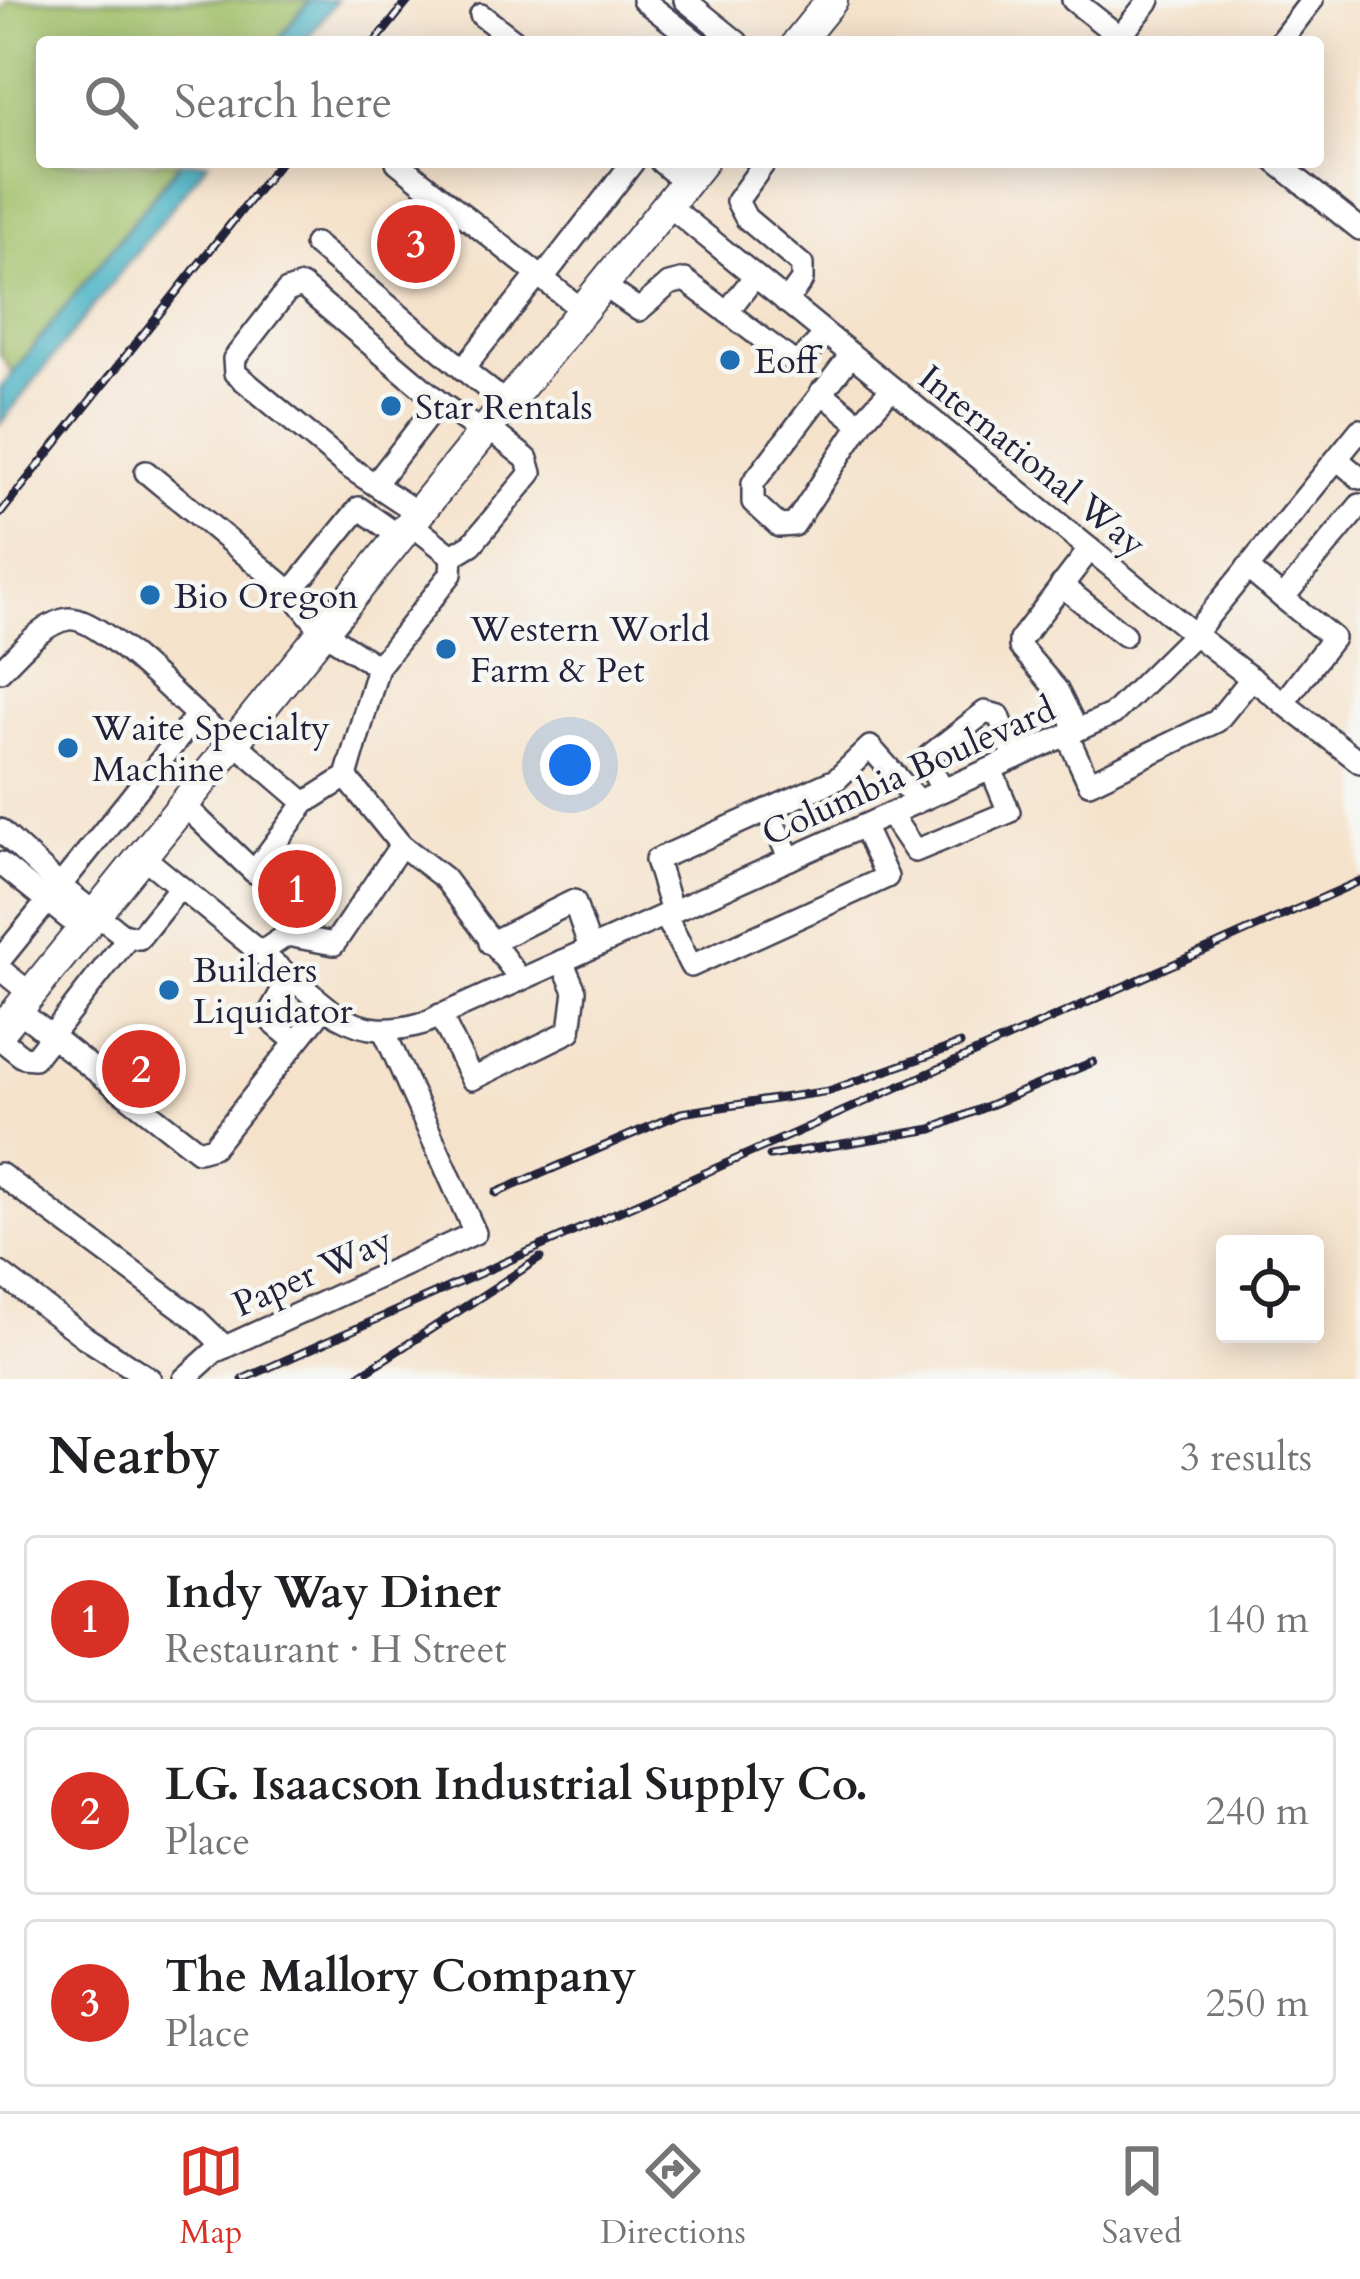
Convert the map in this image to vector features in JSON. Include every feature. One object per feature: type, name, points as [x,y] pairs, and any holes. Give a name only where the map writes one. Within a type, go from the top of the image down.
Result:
[{"type":"highway","points":[[804,36],[832,0]]},
{"type":"highway","points":[[9,1019],[685,183]]},
{"type":"street","points":[[644,0],[689,36]]},
{"type":"street","points":[[685,0],[730,36]]},
{"type":"street","points":[[1073,0],[1118,36]]},
{"type":"street","points":[[1126,36],[1149,0]]},
{"type":"street","points":[[1285,36],[1312,0]]},
{"type":"street","points":[[481,15],[508,36]]},
{"type":"street","points":[[404,168],[583,310]]},
{"type":"street","points":[[463,369],[628,168]]},
{"type":"street","points":[[761,168],[737,201],[746,218],[802,265],[802,280],[786,302]]},
{"type":"street","points":[[1284,168],[1360,229]]},
{"type":"street","name":"International Way","points":[[685,183],[755,276],[1194,634],[1360,762]]},
{"type":"street","points":[[315,244],[463,369],[492,421],[527,459],[532,473],[472,544],[452,556]]},
{"type":"street","points":[[728,312],[755,276]]},
{"type":"street","points":[[603,285],[640,310],[668,284],[685,280],[796,364],[826,334]]},
{"type":"street","points":[[452,556],[409,524],[375,484],[347,466],[232,366],[287,291],[302,286],[440,402],[492,421]]},
{"type":"street","points":[[851,355],[753,483],[753,502],[764,515],[779,526],[794,525],[860,424],[892,388]]},
{"type":"street","points":[[821,392],[860,424]]},
{"type":"street","points":[[375,484],[440,402]]},
{"type":"street","name":"Columbia Boulevard","points":[[384,1031],[440,1015],[1113,714],[1194,634],[1360,430]]},
{"type":"street","points":[[1336,459],[1360,478]]},
{"type":"street","points":[[146,472],[291,592],[322,632],[377,667]]},
{"type":"street","points":[[1283,598],[1360,505]]},
{"type":"street","points":[[291,592],[359,508],[409,524]]},
{"type":"street","points":[[1090,549],[1022,634],[1020,647],[1057,690],[1089,783],[1217,721],[1252,678]]},
{"type":"street","points":[[142,784],[180,807],[254,872],[304,803],[346,777],[377,667],[451,574],[452,556]]},
{"type":"street","points":[[1247,568],[1333,638],[1283,703]]},
{"type":"street","points":[[1061,585],[1124,635]]},
{"type":"street","points":[[0,671],[32,639],[66,619],[91,622],[304,803]]},
{"type":"street","points":[[943,790],[929,756],[985,712],[999,716],[1016,758]]},
{"type":"street","points":[[122,934],[123,944],[34,1058],[23,1057],[9,1019],[0,965],[197,715]]},
{"type":"street","points":[[863,826],[887,877],[691,966],[668,913],[656,860],[837,779],[870,746],[918,801]]},
{"type":"street","points":[[890,814],[915,851],[1009,812],[991,769]]},
{"type":"street","points":[[346,777],[401,845],[444,878],[520,980]]},
{"type":"street","points":[[767,811],[790,859]]},
{"type":"street","points":[[0,830],[54,893],[88,922],[122,934],[140,938],[180,887]]},
{"type":"street","points":[[260,953],[287,935],[334,944],[401,845]]},
{"type":"street","points":[[141,855],[325,1006],[357,1027],[384,1031]]},
{"type":"street","points":[[0,862],[54,893]]},
{"type":"street","points":[[490,944],[574,901],[590,948]]},
{"type":"street","points":[[440,1015],[472,1079],[570,1030],[575,991],[562,961]]},
{"type":"street","points":[[56,962],[89,988]]},
{"type":"street","points":[[290,977],[270,1012],[272,1022],[296,1042]]},
{"type":"street","points":[[9,1019],[51,1036],[199,1151],[213,1147],[325,1006]]},
{"type":"street","name":"Paper Way","points":[[184,1379],[225,1347],[475,1233],[384,1031]]},
{"type":"street","points":[[0,1174],[195,1318],[225,1347]]},
{"type":"street","points":[[0,1273],[86,1338],[151,1379]]},
{"type":"green space","points":[[8,0],[309,0],[281,36],[36,36],[36,168],[175,168],[12,373],[0,353],[0,15]]},
{"type":"water","points":[[310,0],[337,0],[309,36],[281,36]]},
{"type":"water","points":[[176,168],[203,168],[0,424],[0,389]]},
{"type":"railway","points":[[380,36],[409,0]]},
{"type":"railway","points":[[0,514],[275,168]]},
{"type":"railway","points":[[243,1379],[1360,881]]},
{"type":"railway","points":[[496,1193],[681,1113],[829,1091],[960,1044]]},
{"type":"railway","points":[[770,1156],[932,1129],[1093,1062]]},
{"type":"railway","points":[[354,1379],[540,1258]]},
{"type":"place","name":"The Mallory Company","points":[[416,244]]},
{"type":"place","name":"Eoff","points":[[730,360]]},
{"type":"place","name":"Star Rentals","points":[[391,406]]},
{"type":"place","name":"Bio Oregon","points":[[150,595]]},
{"type":"place","name":"Western World Farm & Pet","points":[[446,649]]},
{"type":"place","name":"Waite Specialty Machine","points":[[68,748]]},
{"type":"place","name":"Indy Way Diner","points":[[297,889]]},
{"type":"place","name":"Builders Liquidator","points":[[169,990]]},
{"type":"place","name":"LG. Isaacson Industrial Supply Co.","points":[[141,1069]]}]
